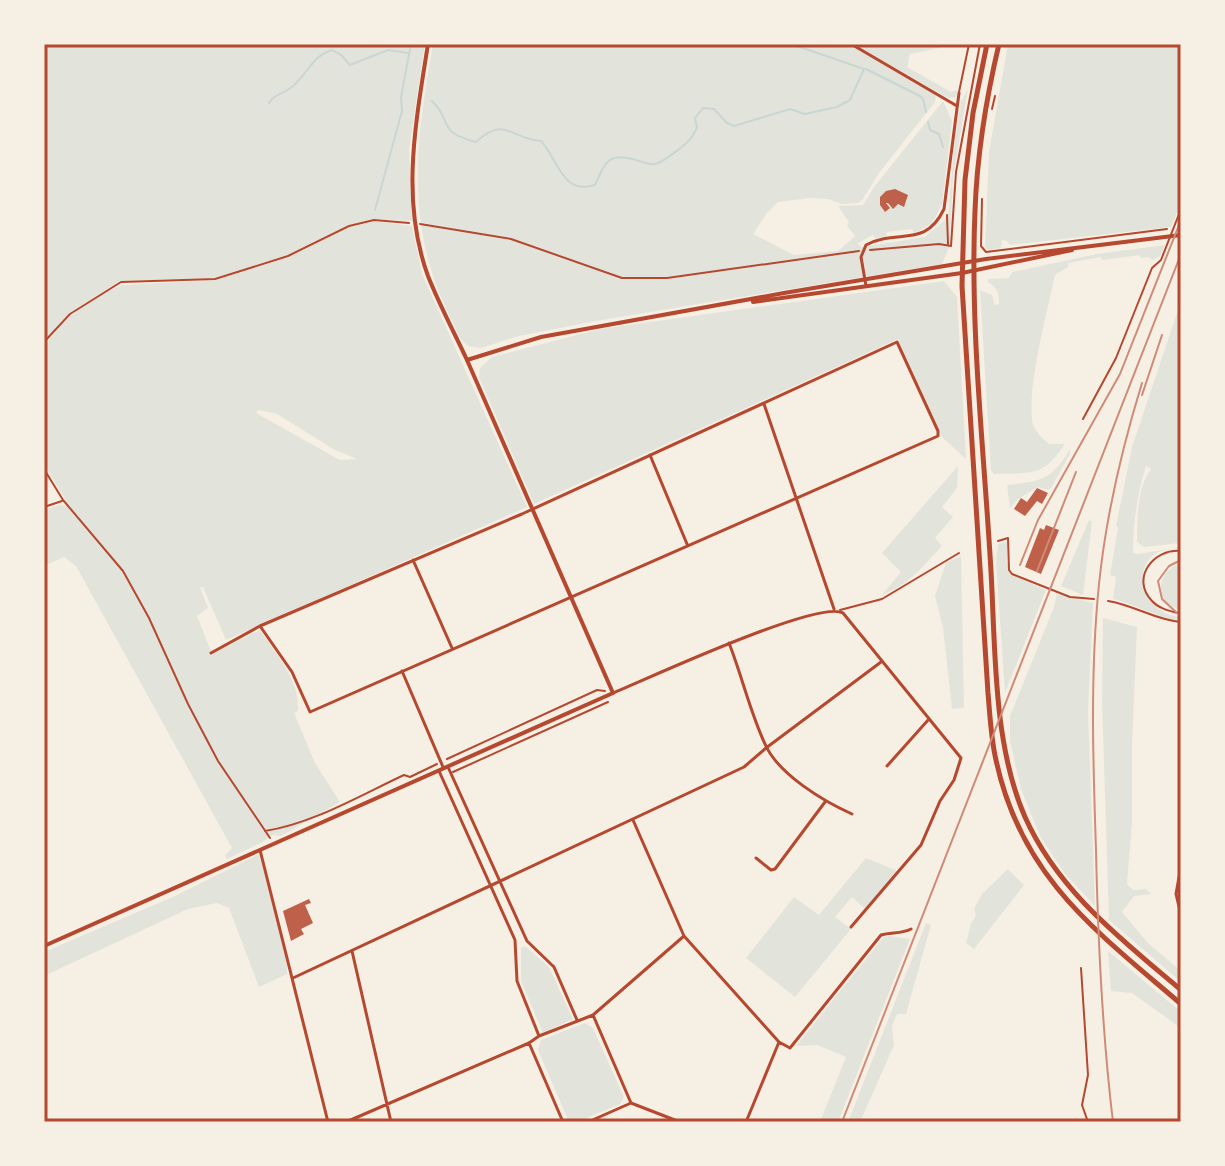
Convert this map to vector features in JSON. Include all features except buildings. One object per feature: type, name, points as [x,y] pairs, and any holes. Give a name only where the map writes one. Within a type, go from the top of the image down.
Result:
[{"type":"main road","points":[[44,946],[613,693],[428,275],[412,196],[412,160],[428,44]]},
{"type":"main road","points":[[987,44],[968,151],[962,273],[988,693],[998,771],[1008,804],[1047,877],[1074,910],[1181,1004]]},
{"type":"main road","points":[[999,44],[979,151],[974,271],[998,677],[1009,769],[1019,803],[1051,865],[1078,898],[1181,990]]},
{"type":"main road","points":[[866,283],[974,261],[1181,235]]},
{"type":"main road","points":[[467,360],[541,337],[866,283],[962,273],[1100,244]]},
{"type":"street","points":[[851,44],[957,106]]},
{"type":"street","points":[[866,283],[862,251],[866,245],[878,240],[921,235],[932,228],[944,209],[959,93]]},
{"type":"street","points":[[211,653],[260,626],[532,509],[897,342],[938,431],[938,436],[310,712],[292,672],[260,626]]},
{"type":"street","points":[[764,403],[834,609]]},
{"type":"street","points":[[650,455],[688,544]]},
{"type":"street","points":[[413,560],[452,649]]},
{"type":"street","points":[[613,693],[729,643],[834,609],[840,610],[961,758],[954,780],[940,801],[921,845],[851,927]]},
{"type":"street","points":[[729,643],[766,748],[794,779],[825,802],[852,814]]},
{"type":"street","points":[[293,978],[744,767],[881,662]]},
{"type":"street","points":[[402,671],[438,763],[444,769],[527,941],[554,967],[577,1020]]},
{"type":"street","points":[[887,766],[929,719]]},
{"type":"street","points":[[444,769],[515,940],[517,981],[539,1036]]},
{"type":"street","points":[[756,858],[771,870],[775,869],[825,802]]},
{"type":"street","points":[[633,820],[684,936],[779,1042],[790,1048],[881,935],[911,929]]},
{"type":"street","points":[[260,850],[328,1122]]},
{"type":"street","points":[[1181,866],[1176,894],[1181,915]]},
{"type":"street","points":[[346,1122],[593,1015],[684,936]]},
{"type":"street","points":[[352,951],[391,1122]]},
{"type":"street","points":[[593,1015],[631,1103]]},
{"type":"street","points":[[746,1122],[779,1042]]},
{"type":"street","points":[[529,1043],[563,1122]]},
{"type":"street","points":[[588,1122],[631,1103],[680,1122]]},
{"type":"lane","points":[[959,93],[969,44]]},
{"type":"lane","points":[[1083,419],[1116,358],[1152,268],[1161,260],[1181,209]]},
{"type":"lane","points":[[1181,551],[1160,554],[1149,564],[1144,577],[1145,591],[1152,601],[1181,614]]},
{"type":"lane","points":[[840,610],[882,599],[959,553]]},
{"type":"lane","points":[[1081,968],[1088,1075],[1082,1105],[1088,1122]]},
{"type":"path","points":[[950,246],[956,172],[980,44]]},
{"type":"path","points":[[991,115],[996,88]]},
{"type":"path","points":[[982,191],[981,246],[986,252],[1169,229]]},
{"type":"path","points":[[944,209],[947,212],[950,246]]},
{"type":"path","points":[[44,342],[78,308],[121,282],[215,279],[288,256],[349,226],[374,220],[416,223],[511,239],[622,278],[667,278],[862,251],[950,246]]},
{"type":"path","points":[[44,469],[63,500],[123,571],[218,761],[273,844]]},
{"type":"path","points":[[44,507],[63,500]]},
{"type":"path","points":[[998,541],[1008,538],[1009,570],[1012,574],[1070,597],[1094,599]]},
{"type":"path","points":[[1108,601],[1128,604],[1155,618],[1181,622]]},
{"type":"path","points":[[265,831],[318,817],[404,775],[410,777],[494,736],[601,690]]},
{"type":"path","points":[[455,771],[607,704]]},
{"type":"shaded area","points":[[44,44],[425,44],[409,150],[412,221],[373,219],[348,225],[287,255],[214,278],[120,281],[69,313],[44,340]]},
{"type":"shaded area","points":[[433,44],[848,44],[936,95],[935,102],[858,203],[842,204],[810,198],[778,202],[767,213],[753,234],[794,255],[838,251],[855,236],[838,206],[863,205],[943,101],[952,121],[942,204],[932,224],[914,233],[912,229],[887,232],[886,236],[875,238],[873,235],[858,243],[861,247],[925,237],[948,217],[955,137],[961,101],[968,89],[953,177],[950,245],[942,264],[596,321],[519,336],[481,348],[468,346],[460,338],[436,284],[420,217],[420,132]]},
{"type":"shaded area","points":[[854,44],[939,44],[939,48],[910,54],[907,67],[951,92],[957,90],[956,97],[948,98]]},
{"type":"shaded area","points":[[1008,44],[1181,44],[1181,202],[1171,227],[1010,245],[1002,240],[1001,248],[985,248],[989,152]]},
{"type":"shaded area","points":[[375,221],[412,226],[422,274],[527,507],[226,640],[203,587],[200,587],[208,608],[197,616],[212,654],[260,630],[280,658],[298,700],[298,711],[294,713],[315,763],[340,802],[281,836],[272,835],[227,859],[225,856],[232,848],[76,566],[64,557],[44,566],[44,510],[66,506],[66,500],[44,464],[44,347],[79,310],[100,295],[123,285],[216,280],[289,257],[350,227]],"holes":[[[258,410],[277,414],[335,450],[357,459],[340,460],[256,413]]]},
{"type":"shaded area","points":[[1165,245],[1160,256],[1153,260],[1141,258],[1140,255],[1102,260],[1101,257],[1068,263],[1068,267],[1055,275],[1035,367],[1032,419],[1040,436],[1049,444],[1065,444],[1050,463],[1036,471],[994,474],[991,470],[980,290],[992,295],[995,305],[999,304],[999,300],[997,291],[988,279],[1009,278],[1012,272],[1097,254]]},
{"type":"shaded area","points":[[944,281],[957,297],[966,459],[943,438],[898,339],[534,504],[479,377],[480,368],[492,357],[600,329]]},
{"type":"shaded area","points":[[1181,301],[1180,543],[1144,547],[1137,542],[1140,494],[1151,469],[1146,466],[1136,509],[1133,553],[1181,547],[1152,556],[1145,566],[1143,578],[1145,591],[1152,603],[1163,612],[1179,617],[1178,620],[1113,599],[1116,577],[1110,575],[1132,447]]},
{"type":"shaded area","points":[[1070,449],[1051,488],[1038,487],[1010,508],[1007,485],[1044,478],[1057,468]]},
{"type":"shaded area","points":[[958,466],[957,488],[942,507],[953,517],[935,538],[942,546],[908,580],[882,595],[901,572],[882,553]]},
{"type":"shaded area","points":[[1089,520],[1092,521],[1083,595],[1061,586]]},
{"type":"shaded area","points":[[1007,542],[1010,574],[1046,590],[1005,693],[996,561],[998,544]]},
{"type":"shaded area","points":[[961,556],[964,708],[952,709],[943,628],[935,596],[946,563]]},
{"type":"shaded area","points":[[1181,563],[1181,611],[1166,603],[1161,584],[1165,574]]},
{"type":"shaded area","points":[[1057,594],[1093,603],[1088,712],[1095,906],[1065,874],[1040,836],[1021,789],[1010,741],[1010,716]]},
{"type":"shaded area","points":[[1103,618],[1137,627],[1132,824],[1127,884],[1133,890],[1146,889],[1151,894],[1134,896],[1122,912],[1148,943],[1181,971],[1181,982],[1109,920],[1102,702]]},
{"type":"shaded area","points":[[259,854],[287,974],[259,987],[229,908],[217,903],[188,909],[44,976],[44,952],[175,896]]},
{"type":"shaded area","points":[[866,858],[897,871],[865,909],[852,897],[835,917],[851,929],[795,997],[746,958],[794,897],[819,915]]},
{"type":"shaded area","points":[[1008,869],[1024,885],[974,949],[966,943],[976,916],[974,909],[982,894]]},
{"type":"shaded area","points":[[926,923],[931,925],[906,1014],[897,1014],[892,1026],[894,1045],[860,1122],[848,1122]]},
{"type":"shaded area","points":[[883,938],[910,939],[838,1122],[820,1122],[846,1057],[817,1045],[796,1046]]},
{"type":"shaded area","points":[[525,946],[549,967],[573,1019],[543,1033],[521,981],[521,948]]},
{"type":"shaded area","points":[[1108,951],[1181,1012],[1181,1028],[1132,993],[1111,991]]},
{"type":"shaded area","points":[[585,1023],[593,1028],[624,1097],[620,1104],[577,1122],[569,1122],[538,1050],[541,1040]]},
{"type":"waterway","points":[[375,210],[402,111],[401,97],[411,44]]},
{"type":"waterway","points":[[432,101],[450,130],[463,138],[476,142],[486,134],[502,129],[541,141],[562,174],[575,185],[584,187],[595,185],[605,165],[613,158],[655,164],[674,153],[692,137],[697,128],[695,118],[703,108],[714,109],[734,126],[790,109],[805,114],[837,107],[850,100],[864,69],[791,44]]},
{"type":"waterway","points":[[269,103],[295,84],[319,57],[332,50],[350,65],[388,50],[409,53]]},
{"type":"waterway","points":[[866,69],[920,96],[926,112]]},
{"type":"waterway","points":[[928,122],[930,130],[939,134],[943,147]]},
{"type":"tram line","points":[[1177,613],[1162,599],[1158,581],[1169,566],[1181,560]]},
{"type":"railway","points":[[1178,44],[1181,50]]},
{"type":"railway","points":[[1020,565],[1038,520],[1120,374],[1181,220]]},
{"type":"railway","points":[[842,1122],[1181,254]]},
{"type":"railway","points":[[1142,395],[1162,335]]},
{"type":"railway","points":[[1113,1122],[1103,1020],[1098,918],[1093,750],[1094,651],[1099,584],[1110,508],[1142,383]]},
{"type":"railway","points":[[1037,571],[1076,472]]}]
